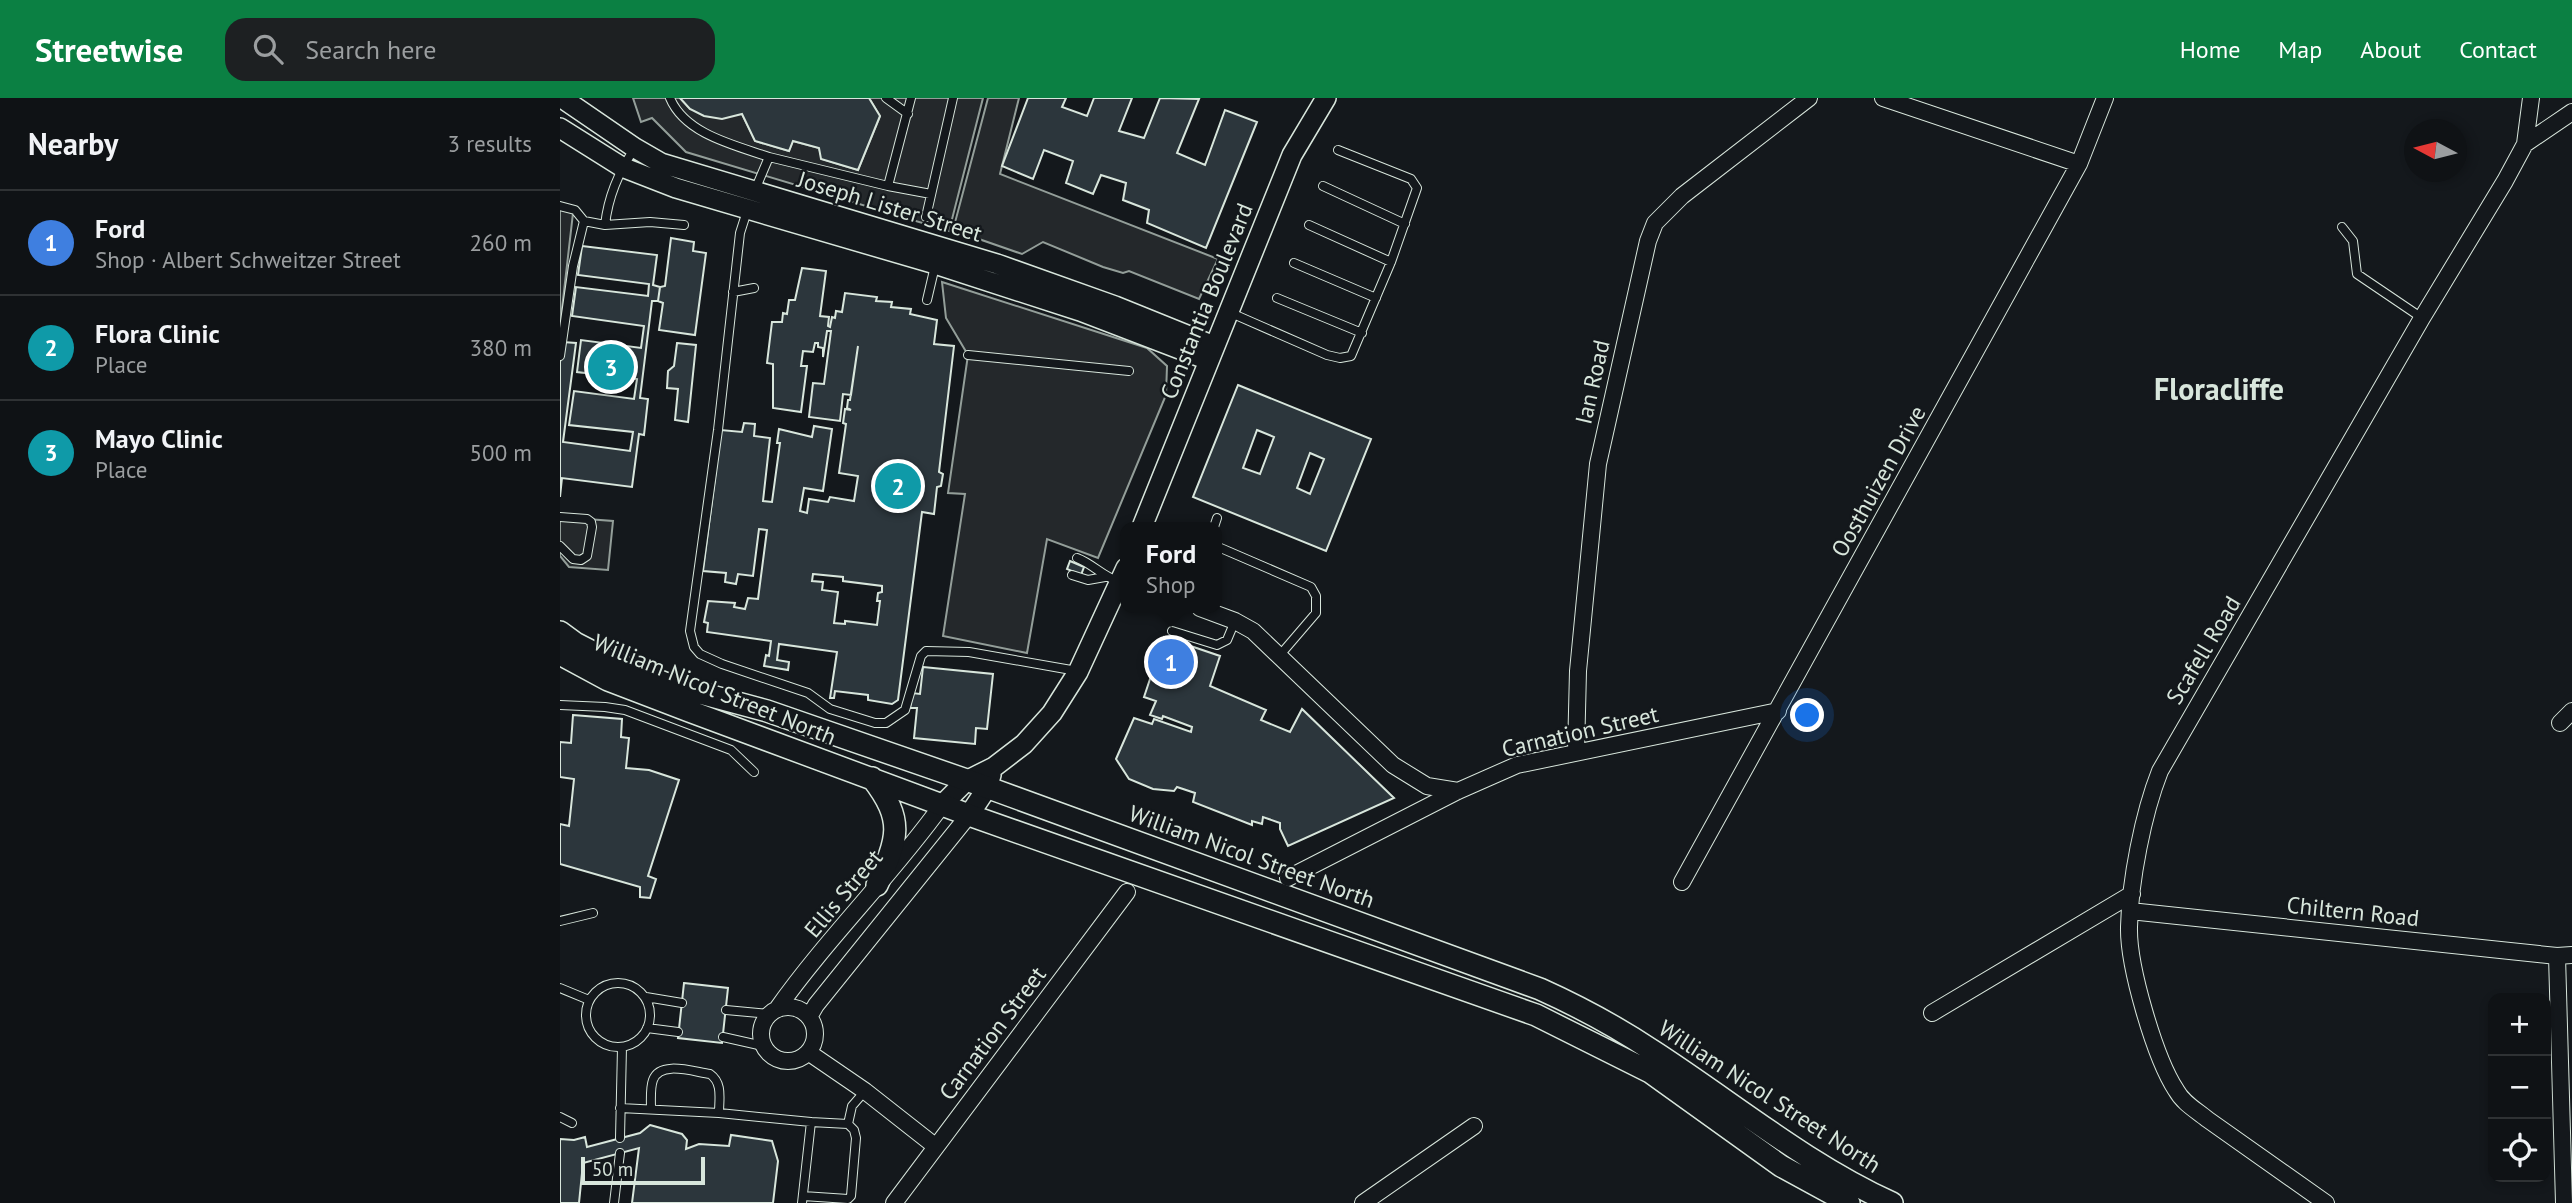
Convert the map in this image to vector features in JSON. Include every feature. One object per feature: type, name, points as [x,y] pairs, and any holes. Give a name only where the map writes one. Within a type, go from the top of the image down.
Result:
[{"type":"main road","name":"William Nicol Street North","points":[[560,632],[614,663],[667,684],[768,711],[1541,989],[1605,1021],[1652,1050],[1809,1158],[1892,1203]]},
{"type":"main road","name":"William Nicol Street North","points":[[560,654],[620,684],[969,816],[1187,890],[1546,1020],[1650,1072],[1781,1166],[1849,1203]]},
{"type":"main road","points":[[872,778],[887,798],[895,822],[893,847],[877,885]]},
{"type":"street","name":"Joseph Lister Street","points":[[562,98],[661,163],[751,200],[1105,302],[1211,353]]},
{"type":"street","name":"Constantia Boulevard","points":[[1144,522],[1292,155],[1326,98]]},
{"type":"street","name":"Ian Road","points":[[1576,752],[1578,671],[1598,464],[1648,241],[1655,223],[1673,204],[1809,98]]},
{"type":"street","points":[[1883,98],[2079,164]]},
{"type":"street","name":"Oosthuizen Drive","points":[[1682,882],[1779,711],[2079,164],[2105,98]]},
{"type":"street","name":"Scafell Road","points":[[2326,1203],[2188,1105],[2175,1090],[2161,1060],[2129,943],[2131,903],[2149,802],[2160,771],[2525,144],[2531,98]]},
{"type":"street","points":[[2525,144],[2572,112]]},
{"type":"street","name":"Joseph Lister Street","points":[[560,128],[622,167],[676,188],[751,200]]},
{"type":"street","points":[[942,805],[966,781],[993,767],[1024,744],[1052,713],[1078,672],[1119,578]]},
{"type":"street","points":[[1213,613],[1253,631],[1393,765],[1410,778],[1427,786],[1458,791]]},
{"type":"street","name":"Carnation Street","points":[[1289,878],[1458,791],[1517,765],[1779,711]]},
{"type":"street","points":[[969,816],[987,788],[993,767]]},
{"type":"street","name":"Ellis Street","points":[[763,1046],[761,1029],[877,885],[914,844],[942,805]]},
{"type":"street","name":"Ellis Street","points":[[809,1017],[969,816]]},
{"type":"street","name":"Carnation Street","points":[[894,1203],[1127,892]]},
{"type":"street","points":[[1932,1013],[2131,903]]},
{"type":"street","name":"Chiltern Road","points":[[2131,903],[2565,955]]},
{"type":"street","points":[[2564,1203],[2565,955]]},
{"type":"street","points":[[763,1046],[768,1054],[784,1062],[793,1061],[808,1052],[815,1034],[809,1017],[798,1009],[784,1007],[774,1012]]},
{"type":"street","points":[[808,1052],[865,1091],[935,1146]]},
{"type":"street","points":[[1363,1203],[1474,1126]]},
{"type":"lane","points":[[670,98],[683,120],[703,132],[768,157],[931,194]]},
{"type":"lane","points":[[886,98],[908,114]]},
{"type":"lane","points":[[888,186],[911,98]]},
{"type":"lane","points":[[926,216],[953,98]]},
{"type":"lane","points":[[605,225],[622,167],[635,148]]},
{"type":"lane","points":[[1228,311],[1327,355],[1340,358],[1351,356],[1391,262],[1417,188],[1411,179],[1338,150]]},
{"type":"lane","points":[[768,157],[740,233],[718,430],[690,631],[694,647],[699,654],[722,664],[808,693],[830,709],[875,723],[886,723],[905,710],[920,656],[926,651],[969,652],[1078,672]]},
{"type":"lane","points":[[1323,186],[1405,224]]},
{"type":"lane","points":[[560,206],[575,210],[584,221],[605,225],[650,222],[684,225]]},
{"type":"lane","points":[[560,356],[573,266],[584,221]]},
{"type":"lane","points":[[1308,225],[1391,262]]},
{"type":"lane","points":[[2342,227],[2353,241],[2357,274],[2422,318]]},
{"type":"lane","points":[[927,300],[939,255]]},
{"type":"lane","points":[[1294,263],[1376,298]]},
{"type":"lane","points":[[733,292],[754,288]]},
{"type":"lane","points":[[1277,298],[1362,333]]},
{"type":"lane","points":[[968,355],[1129,371]]},
{"type":"lane","points":[[560,517],[587,519],[592,527],[587,556],[580,560],[573,559],[560,546]]},
{"type":"lane","points":[[1216,522],[1217,518]]},
{"type":"lane","points":[[1222,548],[1311,587],[1316,596],[1316,613],[1280,655]]},
{"type":"lane","points":[[1077,558],[1119,578]]},
{"type":"lane","points":[[1072,575],[1088,580],[1119,578]]},
{"type":"lane","points":[[1172,631],[1217,645],[1227,640],[1235,621]]},
{"type":"lane","points":[[560,705],[606,706],[625,710],[731,750],[754,772]]},
{"type":"lane","points":[[560,921],[593,914]]},
{"type":"lane","points":[[622,982],[639,990],[646,998],[650,1018],[647,1028],[641,1037],[622,1047],[603,1044],[589,1029],[586,1009],[589,1000],[602,986],[622,982]]},
{"type":"lane","points":[[560,988],[589,1000]]},
{"type":"lane","points":[[646,998],[681,1003]]},
{"type":"lane","points":[[726,1010],[774,1012]]},
{"type":"lane","points":[[647,1028],[678,1032]]},
{"type":"lane","points":[[723,1037],[763,1046]]},
{"type":"lane","points":[[620,1138],[622,1047]]},
{"type":"lane","points":[[651,1109],[652,1082],[657,1073],[666,1068],[710,1074],[716,1078],[720,1086],[719,1113]]},
{"type":"lane","points":[[848,1124],[852,1106],[865,1091]]},
{"type":"lane","points":[[620,1108],[848,1124],[854,1130],[856,1138],[851,1196],[848,1199],[802,1200],[811,1122]]},
{"type":"lane","points":[[560,1117],[572,1123]]},
{"type":"lane","points":[[614,1203],[620,1153]]},
{"type":"shaded area","points":[[633,98],[680,98],[690,109],[742,114],[755,141],[789,151],[793,141],[819,148],[822,159],[858,170],[880,116],[869,98],[983,98],[949,231],[686,152],[652,118],[641,122]]},
{"type":"shaded area","points":[[988,98],[1019,98],[1000,174],[1218,259],[1199,299],[1129,271],[1123,273],[1103,267],[1043,242],[1022,254],[953,230]]},
{"type":"shaded area","points":[[560,207],[573,213],[560,326]]},
{"type":"shaded area","points":[[942,282],[1147,348],[1167,366],[1166,395],[1098,558],[1047,539],[1027,653],[943,636],[965,494],[948,493],[968,355],[946,318]]},
{"type":"shaded area","points":[[560,517],[613,521],[608,570],[569,567],[560,556]]},
{"type":"building","points":[[680,98],[869,98],[880,116],[858,170],[821,159],[819,148],[793,141],[789,151],[755,141],[742,114],[722,119],[704,116],[690,109]]},
{"type":"building","points":[[1028,98],[1066,98],[1062,107],[1087,116],[1094,98],[1132,98],[1119,131],[1144,138],[1160,98],[1199,99],[1177,153],[1205,165],[1225,110],[1257,122],[1206,248],[1147,223],[1149,210],[1123,200],[1126,183],[1101,175],[1093,194],[1066,183],[1073,161],[1044,150],[1033,179],[1002,166]]},
{"type":"building","points":[[671,238],[694,242],[693,251],[706,253],[695,335],[659,330],[663,303],[658,301],[660,287],[665,286]]},
{"type":"building","points":[[582,246],[657,255],[653,285],[660,287],[658,301],[652,301],[640,398],[648,399],[644,435],[639,434],[632,487],[562,478],[560,497],[560,362],[563,342],[576,343],[563,442],[630,451],[633,432],[569,425],[574,391],[634,399],[637,379],[577,372],[581,340],[641,348],[644,326],[572,316],[576,287],[648,296],[649,284],[578,275]]},
{"type":"building","points":[[802,268],[826,271],[820,316],[829,317],[828,326],[830,327],[832,317],[835,318],[836,311],[842,312],[845,293],[877,297],[876,301],[892,302],[891,307],[911,309],[910,314],[937,320],[934,344],[954,346],[939,472],[943,474],[941,486],[937,487],[934,514],[922,512],[898,700],[892,704],[868,700],[868,695],[835,691],[834,698],[830,698],[837,652],[779,644],[777,660],[789,662],[788,670],[764,666],[766,655],[769,656],[771,641],[707,632],[708,623],[704,622],[708,601],[735,603],[734,607],[745,609],[748,598],[758,599],[767,530],[759,529],[753,576],[738,574],[736,584],[725,582],[726,573],[703,571],[721,430],[742,432],[744,423],[755,424],[754,436],[770,438],[763,501],[772,502],[780,443],[777,443],[779,429],[812,437],[814,426],[832,429],[823,491],[804,488],[800,511],[807,513],[809,499],[828,502],[830,497],[854,501],[858,476],[839,473],[846,424],[843,423],[845,409],[851,410],[847,408],[851,395],[843,394],[840,421],[809,417],[813,383],[824,384],[831,331],[827,331],[823,357],[823,348],[818,347],[818,343],[815,343],[813,352],[803,351],[801,366],[807,366],[801,412],[773,408],[773,364],[767,363],[772,322],[782,322],[783,313],[787,314],[789,300],[795,300]],"holes":[[[813,574],[843,577],[843,581],[882,586],[882,592],[878,593],[877,601],[880,601],[877,625],[845,621],[845,624],[834,623],[838,592],[822,590],[823,582],[812,581]]]},
{"type":"building","points":[[677,343],[696,345],[688,422],[675,420],[678,389],[667,388],[668,371],[674,366]]},
{"type":"building","points":[[1238,385],[1371,439],[1326,551],[1193,497]],"holes":[[[1257,430],[1274,437],[1260,474],[1243,468]],[[1310,453],[1324,459],[1310,494],[1297,488]]]},
{"type":"building","points":[[1070,561],[1084,567],[1081,575],[1067,569]]},
{"type":"building","points":[[1164,637],[1220,656],[1210,686],[1266,710],[1261,720],[1290,732],[1302,709],[1394,798],[1288,846],[1280,823],[1263,817],[1262,824],[1252,821],[1252,825],[1193,802],[1195,793],[1177,787],[1174,791],[1153,789],[1129,779],[1116,759],[1134,718],[1152,724],[1154,719],[1191,732],[1192,727],[1163,716],[1162,719],[1150,715],[1156,701],[1144,697]]},
{"type":"building","points":[[923,667],[993,674],[987,729],[976,728],[975,744],[914,738],[917,708],[910,708],[912,693],[920,694]]},
{"type":"building","points":[[573,715],[622,719],[621,737],[629,738],[626,768],[649,770],[679,780],[648,876],[656,879],[650,898],[640,897],[640,887],[560,864],[560,824],[569,826],[574,779],[560,777],[560,742],[571,743]]},
{"type":"building","points":[[684,983],[728,988],[722,1043],[678,1038]]},
{"type":"building","points":[[650,1125],[682,1134],[687,1140],[686,1149],[699,1144],[729,1146],[731,1135],[772,1141],[778,1161],[773,1203],[632,1203],[639,1148],[583,1163],[579,1203],[560,1203],[560,1139],[574,1140],[585,1137],[587,1147],[640,1133]]},
{"type":"place","name":"Mayo Clinic","points":[[611,367]]},
{"type":"place","name":"Flora Clinic","points":[[898,486]]},
{"type":"place","name":"Ford","points":[[1171,662]]},
{"type":"district","name":"Floracliffe","points":[[2219,388]]}]
